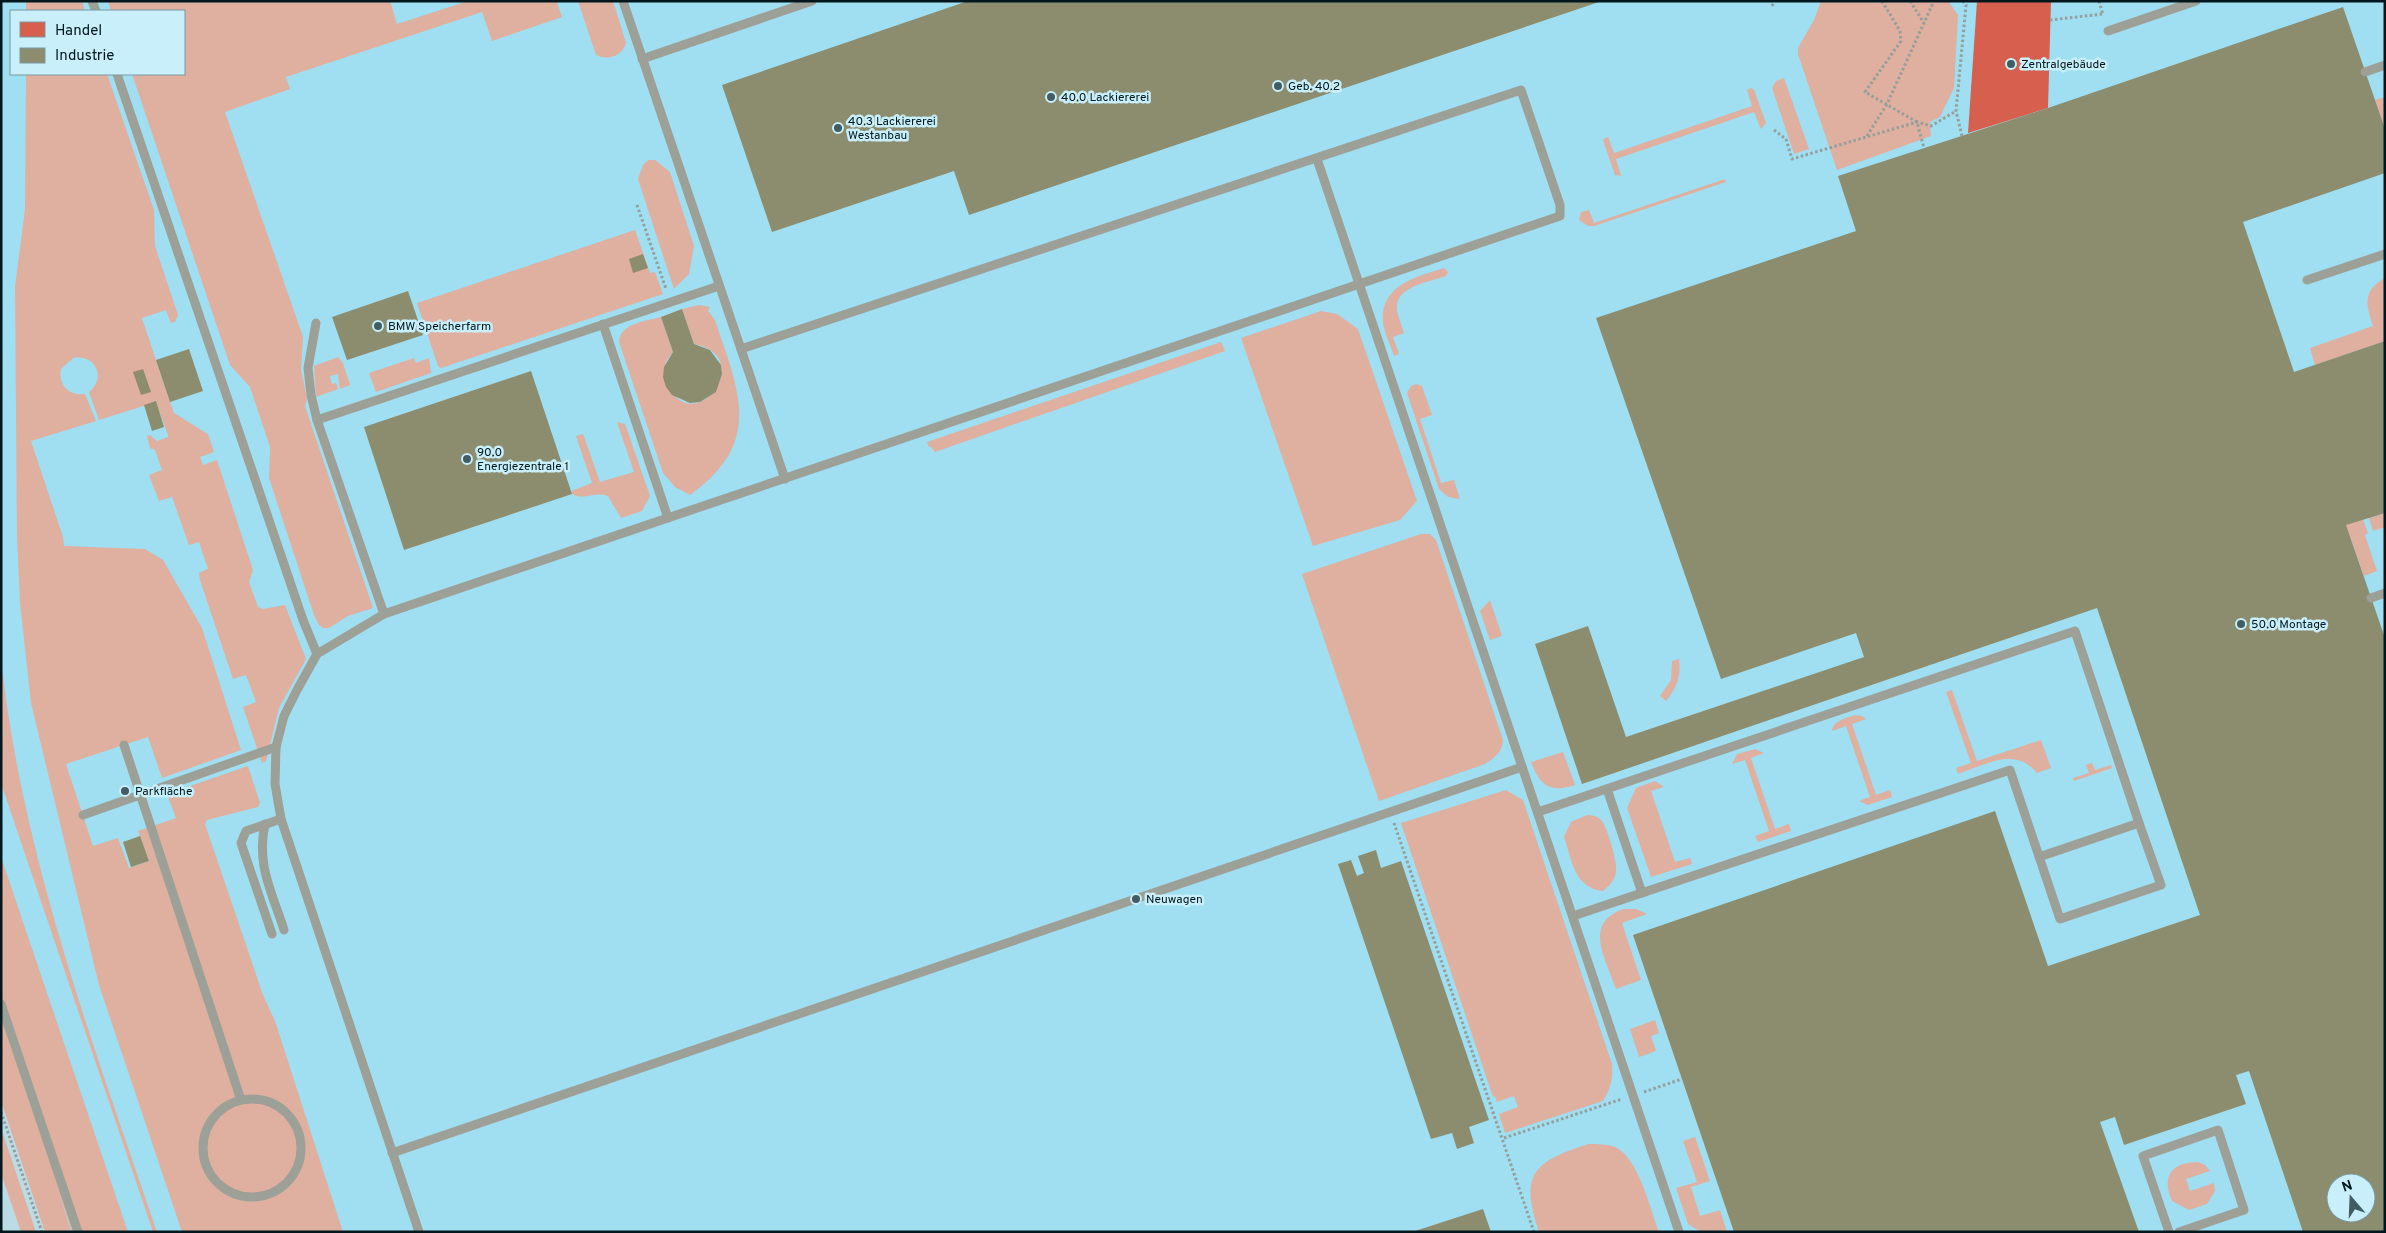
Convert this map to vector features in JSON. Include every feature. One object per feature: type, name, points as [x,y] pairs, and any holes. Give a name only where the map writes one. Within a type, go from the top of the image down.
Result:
[{"type":"lane","points":[[623,1],[785,479]]},
{"type":"lane","points":[[642,59],[812,1]]},
{"type":"lane","points":[[2108,31],[2184,3],[2196,1]]},
{"type":"lane","points":[[2365,72],[2385,65]]},
{"type":"lane","points":[[117,75],[300,610],[317,654]]},
{"type":"lane","points":[[419,1232],[281,819],[275,784],[276,746],[284,716],[317,654],[384,614],[1560,216],[1560,205],[1522,90],[741,349]]},
{"type":"lane","points":[[1317,159],[1679,1232]]},
{"type":"lane","points":[[2307,280],[2385,254]]},
{"type":"lane","points":[[318,420],[719,286]]},
{"type":"lane","points":[[316,323],[308,368],[318,420],[384,614]]},
{"type":"lane","points":[[604,324],[668,518]]},
{"type":"lane","points":[[2371,598],[2385,593]]},
{"type":"lane","points":[[1538,812],[2076,631],[2161,885],[2060,919],[2010,770],[1572,916]]},
{"type":"lane","points":[[124,745],[241,1100]]},
{"type":"lane","points":[[83,815],[276,746]]},
{"type":"lane","points":[[392,1153],[1522,767]]},
{"type":"lane","points":[[1607,789],[1642,893]]},
{"type":"lane","points":[[272,934],[241,843],[246,831],[281,819]]},
{"type":"lane","points":[[2039,857],[2139,823]]},
{"type":"lane","points":[[265,824],[260,845],[262,863],[284,930]]},
{"type":"lane","points":[[1,1004],[78,1232]]},
{"type":"lane","points":[[254,1098],[274,1104],[290,1116],[297,1127],[301,1140],[301,1154],[298,1167],[281,1188],[269,1194],[243,1196],[230,1192],[219,1185],[210,1174],[205,1162],[203,1142],[209,1123],[228,1104],[241,1100],[254,1098]]},
{"type":"lane","points":[[2169,1232],[2143,1156],[2218,1130],[2244,1210],[2178,1232]]},
{"type":"path","points":[[1772,6],[1775,1]]},
{"type":"path","points":[[1882,1],[1900,31],[1901,41],[1865,92],[1917,122],[1931,126],[1956,111]]},
{"type":"path","points":[[1910,1],[1924,24]]},
{"type":"path","points":[[1867,137],[1887,104],[1934,1]]},
{"type":"path","points":[[1962,136],[1956,111],[1966,5],[1963,1]]},
{"type":"path","points":[[2050,20],[2103,14]]},
{"type":"path","points":[[1774,130],[1786,139],[1792,159],[1917,122]]},
{"type":"path","points":[[1917,122],[1924,148]]},
{"type":"path","points":[[637,204],[670,302]]},
{"type":"path","points":[[1390,812],[1504,1138],[1534,1232]]},
{"type":"path","points":[[1504,1138],[1682,1079]]},
{"type":"path","points":[[1,1112],[42,1232]]},
{"type":"shaded area","points":[[1,1],[2385,1],[2385,1232],[71,1232],[1,1022]]},
{"type":"shaded area","points":[[26,1],[82,1],[85,10],[26,10]]},
{"type":"shaded area","points":[[108,1],[390,1],[397,24],[468,1],[557,2],[562,17],[492,41],[482,12],[286,77],[290,89],[225,112],[303,337],[301,369],[307,399],[305,406],[373,608],[348,616],[329,628],[323,628],[319,625],[314,615],[269,478],[270,447],[250,387],[230,365],[132,75],[185,75],[185,10],[111,10]]},
{"type":"shaded area","points":[[578,1],[613,1],[626,43],[618,54],[610,57],[596,55]]},
{"type":"shaded area","points":[[1821,1],[1948,1],[1958,15],[1954,88],[1940,117],[1930,122],[1931,136],[1837,170],[1798,54],[1798,48],[1814,20]]},
{"type":"shaded area","points":[[26,75],[107,75],[154,210],[155,246],[178,315],[175,322],[171,323],[166,310],[142,318],[170,402],[174,413],[208,434],[214,452],[200,457],[203,465],[217,460],[253,570],[249,582],[258,607],[263,609],[285,605],[306,659],[279,708],[266,761],[262,763],[243,707],[256,702],[246,675],[233,679],[200,580],[199,573],[208,569],[199,542],[189,545],[172,497],[159,501],[149,475],[162,470],[155,450],[150,448],[147,436],[150,435],[157,441],[168,437],[156,402],[99,420],[89,392],[97,380],[96,368],[87,360],[73,358],[61,369],[61,380],[70,391],[85,394],[96,421],[31,441],[63,537],[64,546],[145,549],[163,560],[202,628],[241,750],[162,778],[148,737],[66,764],[93,846],[118,838],[129,868],[149,861],[138,831],[176,818],[167,794],[248,766],[260,803],[258,807],[207,820],[205,824],[263,995],[275,1021],[343,1232],[182,1232],[99,985],[31,703],[20,603],[17,537],[15,287],[25,209]]},
{"type":"shaded area","points":[[1784,78],[1809,149],[1794,154],[1772,88],[1776,81]]},
{"type":"shaded area","points":[[1751,88],[1754,90],[1766,123],[1761,129],[1754,112],[1616,159],[1621,176],[1615,175],[1603,140],[1605,138],[1608,137],[1614,153],[1752,106],[1747,90]]},
{"type":"shaded area","points":[[2385,97],[2385,129],[2375,100]]},
{"type":"shaded area","points":[[648,160],[655,160],[670,172],[694,246],[689,274],[674,289],[638,179],[643,165]]},
{"type":"shaded area","points":[[1725,179],[1726,182],[1594,226],[1588,226],[1579,220],[1581,212],[1589,210],[1594,223]]},
{"type":"shaded area","points":[[635,230],[650,273],[655,272],[663,294],[441,368],[438,366],[417,303]]},
{"type":"shaded area","points":[[1444,268],[1448,272],[1446,276],[1414,286],[1401,295],[1397,310],[1404,333],[1393,337],[1399,354],[1394,356],[1383,322],[1387,299],[1402,284]]},
{"type":"shaded area","points":[[2385,278],[2385,341],[2315,365],[2310,348],[2373,326],[2368,305],[2369,293],[2372,288]]},
{"type":"shaded area","points":[[699,305],[710,307],[708,311],[715,320],[732,370],[739,415],[737,435],[728,455],[713,475],[690,495],[675,487],[663,473],[619,342],[620,336],[629,327],[661,317],[673,352],[665,367],[666,383],[678,399],[692,404],[704,400],[715,390],[721,377],[721,363],[712,351],[694,344],[682,309]]},
{"type":"shaded area","points":[[1321,311],[1337,314],[1358,329],[1417,501],[1400,520],[1313,546],[1241,338]]},
{"type":"shaded area","points":[[1221,342],[1225,351],[935,452],[929,447],[927,442]]},
{"type":"shaded area","points":[[338,357],[343,363],[350,385],[340,389],[338,374],[330,376],[332,384],[336,383],[338,389],[316,397],[314,366]]},
{"type":"shaded area","points":[[414,358],[416,363],[429,358],[431,373],[376,392],[369,373]]},
{"type":"shaded area","points":[[1416,384],[1422,386],[1432,415],[1420,419],[1441,483],[1454,480],[1460,499],[1448,497],[1439,489],[1407,393],[1411,386]]},
{"type":"shaded area","points":[[617,422],[625,424],[650,496],[642,511],[621,518],[608,496],[581,497],[572,494],[571,491],[592,483],[576,436],[583,434],[600,482],[634,472]]},
{"type":"shaded area","points":[[2385,513],[2385,527],[2373,531],[2369,518]]},
{"type":"shaded area","points":[[2363,519],[2368,533],[2365,535],[2377,571],[2364,576],[2346,525]]},
{"type":"shaded area","points":[[1421,534],[1430,534],[1436,540],[1503,740],[1497,754],[1485,764],[1379,801],[1302,574]]},
{"type":"shaded area","points":[[1490,600],[1502,636],[1490,640],[1480,611]]},
{"type":"shaded area","points":[[1,658],[11,732],[25,805],[43,877],[85,1020],[157,1232],[153,1232],[1,783]]},
{"type":"shaded area","points":[[1679,659],[1677,681],[1666,701],[1660,696],[1671,680],[1672,661]]},
{"type":"shaded area","points":[[1952,690],[1977,761],[2041,740],[2051,768],[2037,773],[2019,760],[2009,759],[1999,760],[1958,774],[1956,768],[1971,763],[1946,692]]},
{"type":"shaded area","points":[[1855,715],[1866,719],[1852,724],[1876,795],[1890,790],[1892,797],[1868,805],[1859,801],[1870,797],[1846,726],[1832,731],[1835,724],[1844,718]]},
{"type":"shaded area","points":[[1755,749],[1764,753],[1751,758],[1775,829],[1789,824],[1791,831],[1758,842],[1755,836],[1769,831],[1745,760],[1732,764],[1737,754]]},
{"type":"shaded area","points":[[1563,752],[1575,785],[1552,788],[1542,782],[1531,762]]},
{"type":"shaded area","points":[[2092,763],[2095,770],[2111,765],[2112,768],[2074,781],[2073,778],[2089,773],[2086,765]]},
{"type":"shaded area","points":[[1655,781],[1664,787],[1651,791],[1675,862],[1690,858],[1692,864],[1651,877],[1627,808],[1636,788]]},
{"type":"shaded area","points":[[1506,790],[1523,800],[1612,1064],[1612,1078],[1603,1101],[1505,1133],[1499,1114],[1518,1107],[1514,1096],[1497,1102],[1495,1096],[1493,1097],[1401,823]]},
{"type":"shaded area","points":[[1587,815],[1601,820],[1614,853],[1615,875],[1611,883],[1603,891],[1593,889],[1580,879],[1572,863],[1564,837],[1571,822]]},
{"type":"shaded area","points":[[1,857],[128,1232],[72,1232],[59,1192],[71,1232],[45,1232],[1,1101]]},
{"type":"shaded area","points":[[1624,909],[1636,909],[1647,914],[1622,923],[1641,980],[1616,989],[1603,954],[1600,932],[1604,923],[1611,915]]},
{"type":"shaded area","points":[[1655,1020],[1659,1033],[1651,1036],[1656,1051],[1639,1057],[1630,1029]]},
{"type":"shaded area","points":[[1,1128],[36,1232],[21,1232],[1,1173]]},
{"type":"shaded area","points":[[1695,1137],[1710,1181],[1691,1187],[1700,1216],[1720,1210],[1727,1232],[1701,1232],[1688,1224],[1676,1188],[1697,1182],[1683,1141]]},
{"type":"shaded area","points":[[1588,1144],[1615,1147],[1631,1162],[1643,1185],[1659,1232],[1539,1232],[1533,1212],[1531,1196],[1531,1183],[1536,1173],[1543,1164],[1555,1157]]},
{"type":"shaded area","points":[[2198,1162],[2205,1165],[2210,1171],[2186,1179],[2190,1191],[2214,1183],[2215,1191],[2207,1204],[2189,1210],[2172,1201],[2169,1192],[2169,1178],[2175,1168]]},
{"type":"building: Handel","name":"Zentralgebäude","points":[[1977,1],[2051,1],[2048,108],[1968,133]]},
{"type":"building: Industrie","points":[[968,1],[1599,2],[969,215],[954,171],[772,232],[722,85]]},
{"type":"building: Industrie","name":"50.0 Montage","points":[[2343,7],[2385,129],[2385,173],[2243,222],[2294,372],[2385,341],[2385,513],[2346,525],[2385,638],[2385,1232],[2303,1232],[2249,1071],[2236,1075],[2246,1104],[2124,1145],[2115,1117],[2100,1122],[2139,1232],[1734,1232],[1633,935],[1995,811],[2048,966],[2200,915],[2097,608],[1582,784],[1535,644],[1588,626],[1626,737],[1864,657],[1856,633],[1721,679],[1596,318],[1856,231],[1838,176],[2048,108]]},
{"type":"building: Industrie","points":[[643,254],[648,268],[633,273],[629,259]]},
{"type":"building: Industrie","name":"BMW Speicherfarm","points":[[408,291],[423,335],[347,360],[332,317]]},
{"type":"building: Industrie","points":[[682,309],[694,344],[710,350],[721,365],[722,374],[716,392],[700,402],[690,403],[672,395],[666,387],[663,377],[664,367],[673,352],[661,317]]},
{"type":"building: Industrie","points":[[189,349],[203,391],[170,402],[156,360]]},
{"type":"building: Industrie","points":[[143,369],[151,392],[141,395],[133,372]]},
{"type":"building: Industrie","name":"90.0 Energiezentrale 1","points":[[531,371],[572,494],[404,550],[364,427]]},
{"type":"building: Industrie","points":[[156,401],[164,427],[152,431],[144,405]]},
{"type":"building: Industrie","points":[[140,836],[149,861],[131,867],[123,842]]},
{"type":"building: Industrie","points":[[1376,850],[1381,868],[1401,861],[1489,1120],[1469,1127],[1474,1143],[1457,1149],[1452,1133],[1431,1139],[1338,864],[1351,860],[1357,876],[1364,873],[1358,856]]},
{"type":"building: Industrie","points":[[1483,1209],[1491,1232],[1415,1232],[1415,1231]]},
{"type":"place","name":"Zentralgebäude","points":[[2011,64]]},
{"type":"place","name":"Geb. 40.2","points":[[1278,86]]},
{"type":"place","name":"40.0 Lackiererei","points":[[1051,97]]},
{"type":"place","name":"40.3 Lackiererei Westanbau","points":[[838,128]]},
{"type":"place","name":"BMW Speicherfarm","points":[[378,326]]},
{"type":"place","name":"90.0 Energiezentrale 1","points":[[467,459]]},
{"type":"place","name":"50.0 Montage","points":[[2241,624]]},
{"type":"place","name":"Parkfläche","points":[[125,791]]},
{"type":"place","name":"Neuwagen","points":[[1136,899]]}]
